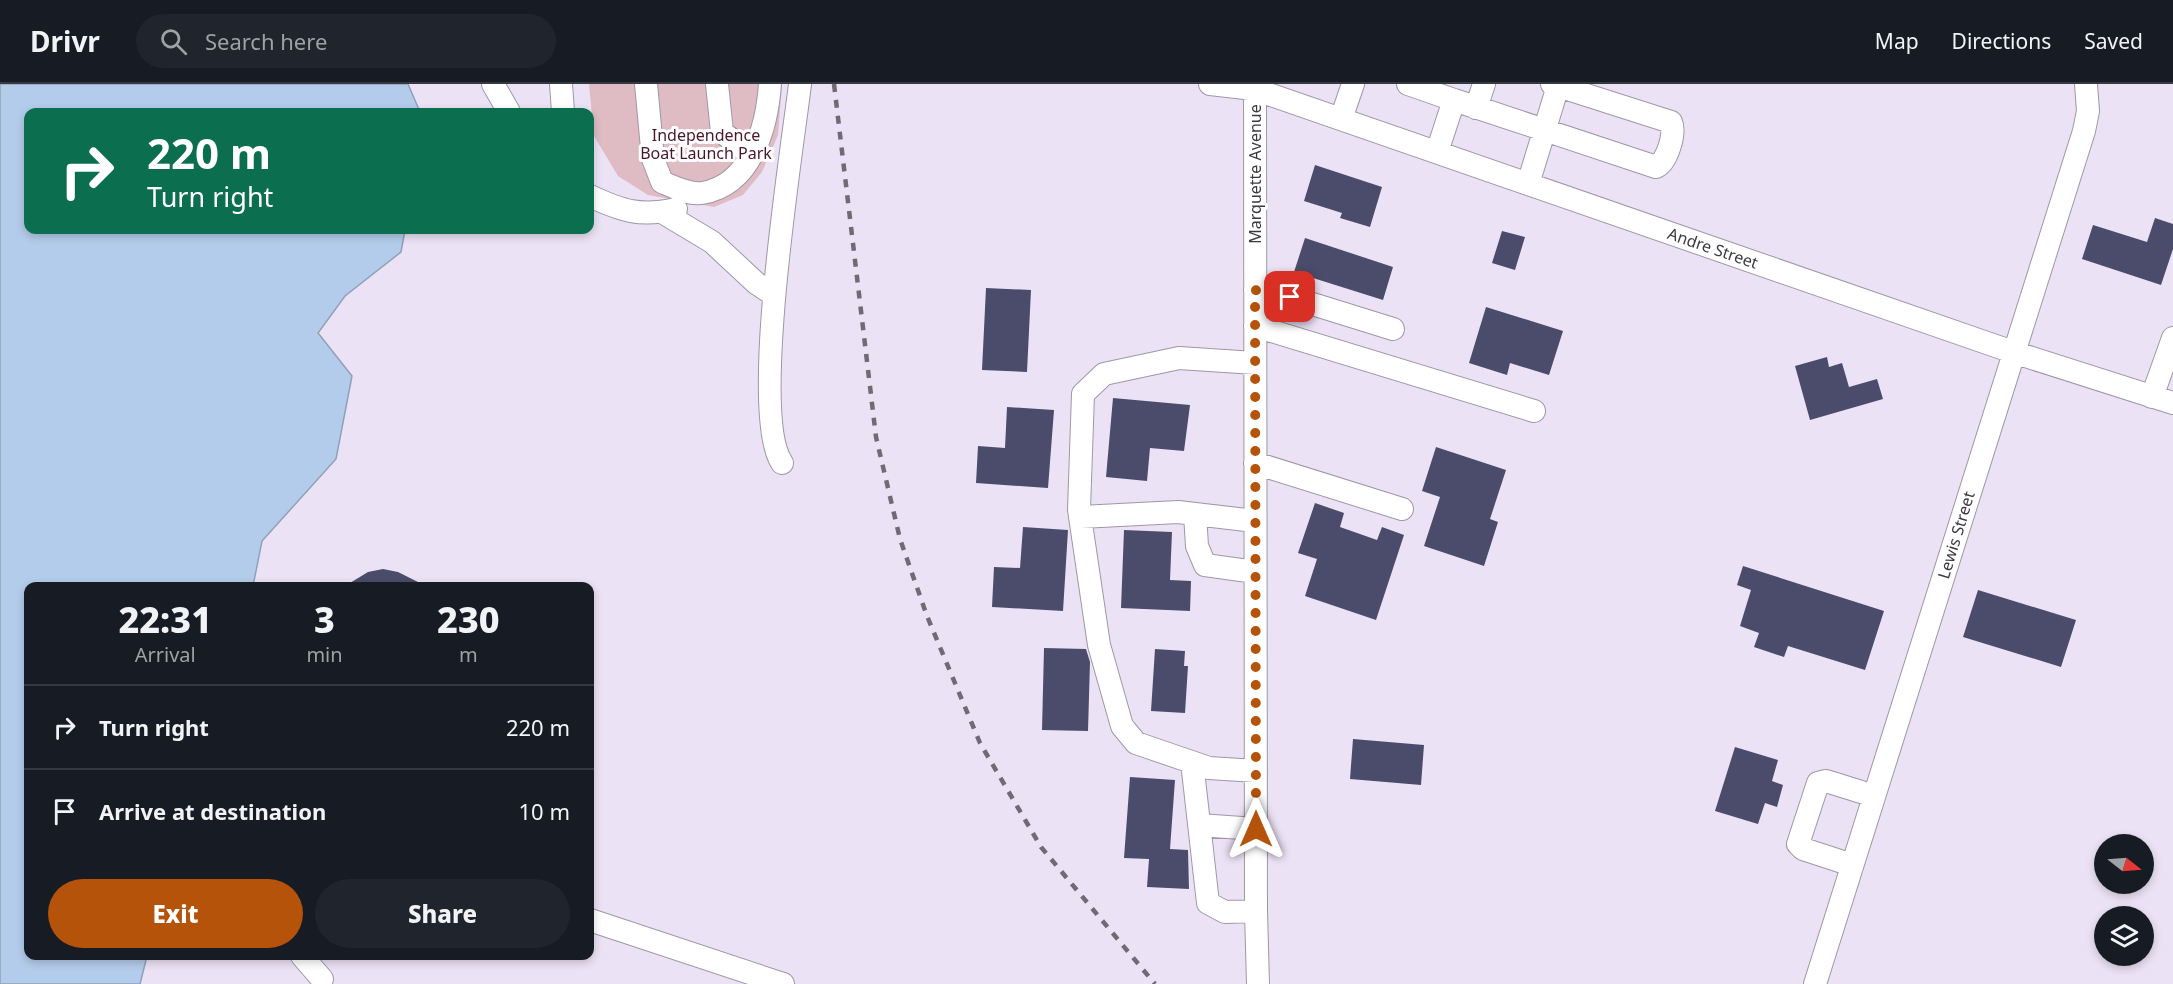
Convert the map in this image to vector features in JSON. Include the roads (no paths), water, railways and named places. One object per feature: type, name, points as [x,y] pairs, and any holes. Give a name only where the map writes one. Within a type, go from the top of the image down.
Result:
[{"type":"street","points":[[493,84],[507,108]]},
{"type":"street","points":[[561,84],[563,108]]},
{"type":"street","points":[[646,84],[653,159],[662,182],[701,193],[722,185],[744,168],[768,114],[770,84]]},
{"type":"street","points":[[717,84],[722,132],[751,155]]},
{"type":"street","points":[[782,463],[776,454],[771,430],[774,294],[800,84]]},
{"type":"street","name":"Andre Street","points":[[1210,84],[1254,87],[2013,352],[2163,400]]},
{"type":"street","points":[[1341,119],[1353,84]]},
{"type":"street","points":[[1408,84],[1444,93],[1476,108],[1544,130],[1656,167],[1663,163],[1674,131],[1671,122],[1555,85],[1544,130],[1528,184]]},
{"type":"street","points":[[1476,108],[1484,84]]},
{"type":"street","name":"Lewis Street","points":[[1815,984],[2084,131],[2088,111],[2086,84]]},
{"type":"street","name":"Marquette Avenue","points":[[1254,87],[1258,984]]},
{"type":"street","points":[[1437,152],[1444,93]]},
{"type":"street","points":[[594,198],[620,210],[649,214],[676,209],[690,191]]},
{"type":"street","points":[[662,212],[712,242],[756,283],[774,294]]},
{"type":"street","points":[[1255,290],[1290,297],[1393,329]]},
{"type":"street","points":[[1321,346],[1332,310]]},
{"type":"street","points":[[1255,326],[1534,411]]},
{"type":"street","points":[[2163,400],[2173,338]]},
{"type":"street","points":[[1255,363],[1179,358],[1104,374],[1083,394],[1081,518],[1099,645],[1122,726],[1137,743],[1209,768],[1256,771]]},
{"type":"street","points":[[1255,463],[1402,509]]},
{"type":"street","points":[[1081,518],[1178,512],[1255,521]]},
{"type":"street","points":[[1195,514],[1197,546],[1206,565],[1255,572]]},
{"type":"street","points":[[1192,762],[1208,903],[1225,912],[1256,910]]},
{"type":"street","points":[[1852,865],[1803,849],[1798,844],[1818,783],[1826,781],[1874,796]]},
{"type":"street","points":[[1199,825],[1256,829]]},
{"type":"street","points":[[594,921],[783,984]]},
{"type":"street","points":[[305,960],[322,979]]},
{"type":"water","points":[[0,84],[408,84],[418,108],[24,108],[24,234],[404,234],[401,252],[345,296],[318,333],[352,376],[336,459],[262,541],[254,582],[24,582],[24,960],[146,960],[140,984],[0,984]]},
{"type":"railway","points":[[834,84],[876,437],[900,539],[927,616],[980,743],[1041,847],[1155,984]]},
{"type":"park label","name":"Independence Boat Launch Park","points":[[706,144]]}]
